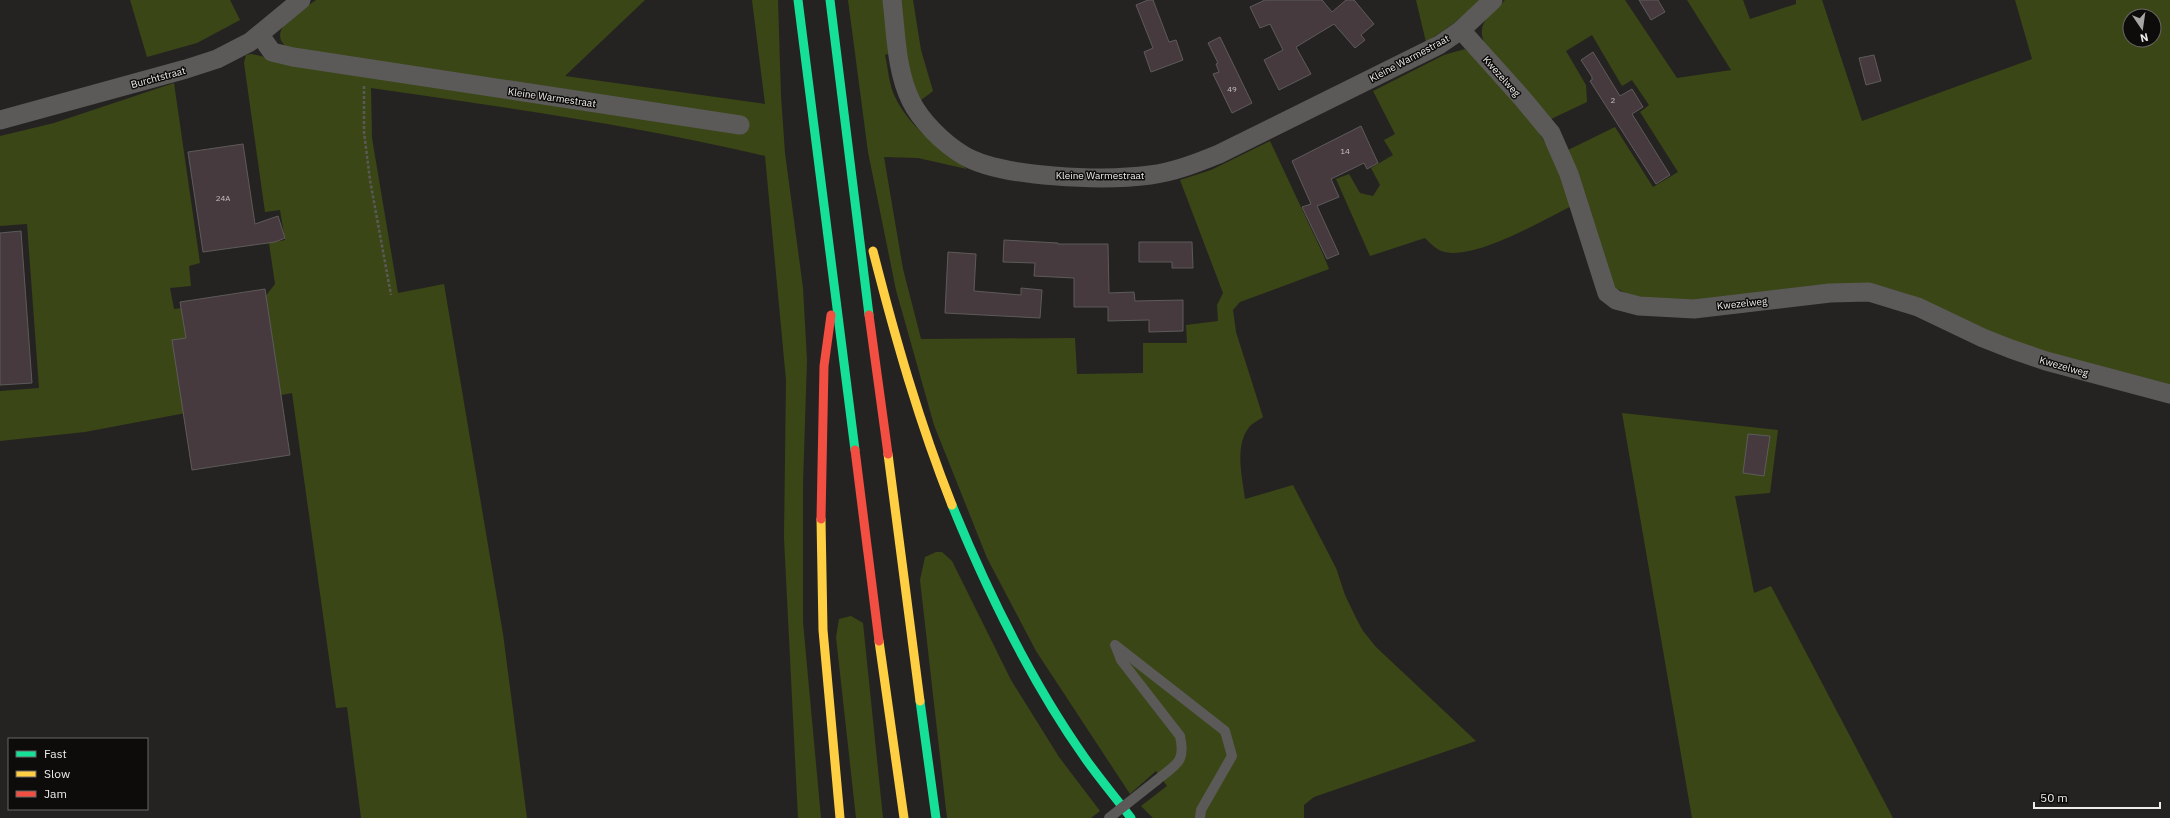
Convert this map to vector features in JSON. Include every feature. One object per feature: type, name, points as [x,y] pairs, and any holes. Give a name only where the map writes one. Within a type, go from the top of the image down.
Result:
[{"type":"highway","points":[[798,0],[880,646],[904,818]]},
{"type":"highway","points":[[830,0],[846,123],[852,185],[936,818]]},
{"type":"highway","points":[[846,123],[867,222]]},
{"type":"highway","points":[[872,244],[893,326],[914,398],[955,512],[977,563],[1026,661],[1057,715],[1086,758],[1131,818]]},
{"type":"highway","points":[[834,286],[824,366],[820,498],[822,630],[840,818]]},
{"type":"street","name":"Burchtstraat","points":[[0,120],[186,69],[217,59],[250,42],[260,35],[301,0]]},
{"type":"street","name":"Kleine Warmestraat","points":[[892,0],[902,77],[911,101],[924,119],[942,138],[963,155],[1011,171],[1032,174],[1128,176],[1150,175],[1193,165],[1247,140],[1439,45],[1461,30],[1493,0]]},
{"type":"street","name":"Kwezelweg","points":[[1461,30],[1551,133],[1569,174],[1607,293],[1616,300],[1639,306],[1694,309],[1830,293],[1869,292],[1918,307],[1983,338],[2039,359],[2170,394]]},
{"type":"street","name":"Kleine Warmestraat","points":[[260,35],[272,52],[364,69],[740,125]]},
{"type":"lane","points":[[1109,818],[1177,763],[1183,751],[1180,736],[1121,660],[1115,645],[1225,731],[1232,756],[1201,810],[1200,818]]},
{"type":"path","points":[[364,69],[366,146],[391,295]]},
{"type":"green space","points":[[130,0],[230,0],[240,20],[197,43],[147,57]]},
{"type":"green space","points":[[316,0],[645,0],[565,76],[765,104],[752,0],[778,0],[781,96],[785,153],[803,288],[807,360],[803,483],[803,622],[821,818],[798,818],[784,538],[786,380],[765,156],[618,126],[371,88],[372,138],[398,293],[444,284],[503,634],[527,818],[361,818],[347,707],[336,708],[292,393],[85,432],[0,441],[0,391],[39,388],[27,224],[0,226],[0,136],[54,123],[174,83],[200,263],[189,266],[191,286],[170,288],[174,309],[264,298],[275,284],[269,243],[285,240],[280,210],[265,212],[244,63],[246,55],[251,54],[279,63],[285,46],[281,39],[280,33],[283,26],[296,14]]},
{"type":"green space","points":[[848,0],[884,0],[891,53],[885,55],[890,82],[895,97],[909,119],[927,137],[967,169],[918,158],[884,157],[903,269],[921,339],[1075,338],[1077,374],[1143,373],[1143,343],[1187,343],[1186,325],[1218,321],[1217,305],[1223,293],[1180,180],[1211,170],[1270,141],[1329,269],[1240,302],[1233,310],[1236,332],[1263,417],[1250,426],[1242,442],[1240,461],[1245,499],[1293,485],[1336,568],[1345,595],[1363,631],[1376,647],[1476,741],[1314,797],[1304,805],[1304,818],[1153,818],[1141,806],[1167,786],[1156,771],[1130,794],[1036,651],[987,558],[934,425],[896,290],[868,152]]},
{"type":"green space","points":[[899,0],[913,0],[921,50],[933,91],[921,100],[910,81]]},
{"type":"green space","points":[[1416,0],[1481,0],[1454,23],[1426,42]]},
{"type":"green space","points":[[1505,0],[1625,0],[1677,78],[1731,70],[1687,0],[1743,0],[1750,19],[1796,4],[1796,0],[1822,0],[1862,121],[2032,59],[2015,0],[2170,0],[2170,386],[2012,342],[1990,334],[1907,294],[1881,286],[1853,284],[1726,298],[1691,300],[1659,299],[1631,294],[1610,284],[1566,151],[1615,127],[1653,187],[1678,172],[1640,112],[1649,105],[1632,80],[1622,86],[1592,35],[1566,51],[1586,85],[1587,102],[1549,120],[1484,42],[1482,29],[1491,14]]},
{"type":"green space","points":[[1465,49],[1534,124],[1551,153],[1572,206],[1526,230],[1487,246],[1468,251],[1452,253],[1439,250],[1425,238],[1370,256],[1336,179],[1349,174],[1360,193],[1373,196],[1380,185],[1371,168],[1393,155],[1384,140],[1395,134],[1373,91],[1444,55]]},
{"type":"green space","points":[[1622,413],[1778,430],[1770,493],[1735,496],[1754,593],[1771,586],[1893,818],[1692,818]]},
{"type":"green space","points":[[936,552],[942,552],[952,561],[1011,680],[1059,757],[1100,811],[1091,818],[947,818],[920,580],[925,557]]},
{"type":"green space","points":[[851,616],[863,623],[883,818],[856,818],[836,637],[839,619]]},
{"type":"building","points":[[1148,0],[1153,0],[1169,42],[1176,40],[1183,60],[1151,72],[1144,52],[1153,48],[1136,5]]},
{"type":"building","points":[[1265,0],[1322,0],[1332,12],[1346,0],[1354,0],[1374,24],[1361,35],[1365,40],[1355,48],[1334,24],[1296,47],[1311,74],[1279,90],[1264,60],[1283,50],[1270,24],[1260,28],[1250,7]]},
{"type":"building","points":[[1639,0],[1658,0],[1665,12],[1651,20]]},
{"type":"building","points":[[1220,37],[1252,103],[1232,113],[1213,74],[1219,72],[1216,64],[1218,63],[1208,43]]},
{"type":"building","points":[[1593,52],[1620,96],[1632,89],[1643,107],[1632,114],[1670,175],[1656,184],[1590,81],[1592,80],[1592,77],[1581,60]]},
{"type":"building","points":[[1874,55],[1881,81],[1866,85],[1859,58]]},
{"type":"building","points":[[1361,126],[1378,163],[1367,169],[1364,163],[1331,179],[1339,197],[1317,206],[1339,254],[1327,259],[1302,207],[1311,204],[1292,161]]},
{"type":"building","points":[[243,144],[255,224],[278,216],[285,238],[275,242],[203,252],[188,152]]},
{"type":"building","points":[[21,231],[32,383],[0,385],[0,233]]},
{"type":"building","points":[[1004,240],[1058,244],[1108,244],[1109,293],[1134,292],[1135,301],[1183,300],[1183,331],[1149,332],[1149,320],[1108,321],[1108,307],[1074,307],[1074,278],[1034,276],[1035,263],[1003,262]]},
{"type":"building","points":[[1139,242],[1192,242],[1193,268],[1172,268],[1172,262],[1139,262]]},
{"type":"building","points":[[948,252],[976,254],[974,291],[1021,295],[1021,288],[1042,290],[1040,318],[945,313]]},
{"type":"building","points":[[265,289],[290,455],[192,470],[172,340],[186,338],[180,302]]},
{"type":"building","points":[[1748,434],[1770,436],[1764,476],[1743,473]]},
{"type":"traffic: fast","points":[[798,0],[855,450]]},
{"type":"traffic: fast","points":[[830,0],[869,315]]},
{"type":"traffic: fast","points":[[952,505],[995,603],[1028,667],[1046,698],[1085,758],[1131,818]]},
{"type":"traffic: fast","points":[[920,701],[936,818]]},
{"type":"traffic: slow","points":[[873,251],[908,379],[952,505]]},
{"type":"traffic: slow","points":[[888,454],[920,701]]},
{"type":"traffic: slow","points":[[821,519],[823,630],[840,818]]},
{"type":"traffic: slow","points":[[879,641],[904,818]]},
{"type":"traffic: jam","points":[[821,519],[824,366],[831,315]]},
{"type":"traffic: jam","points":[[869,315],[888,454]]},
{"type":"traffic: jam","points":[[855,450],[879,641]]}]
